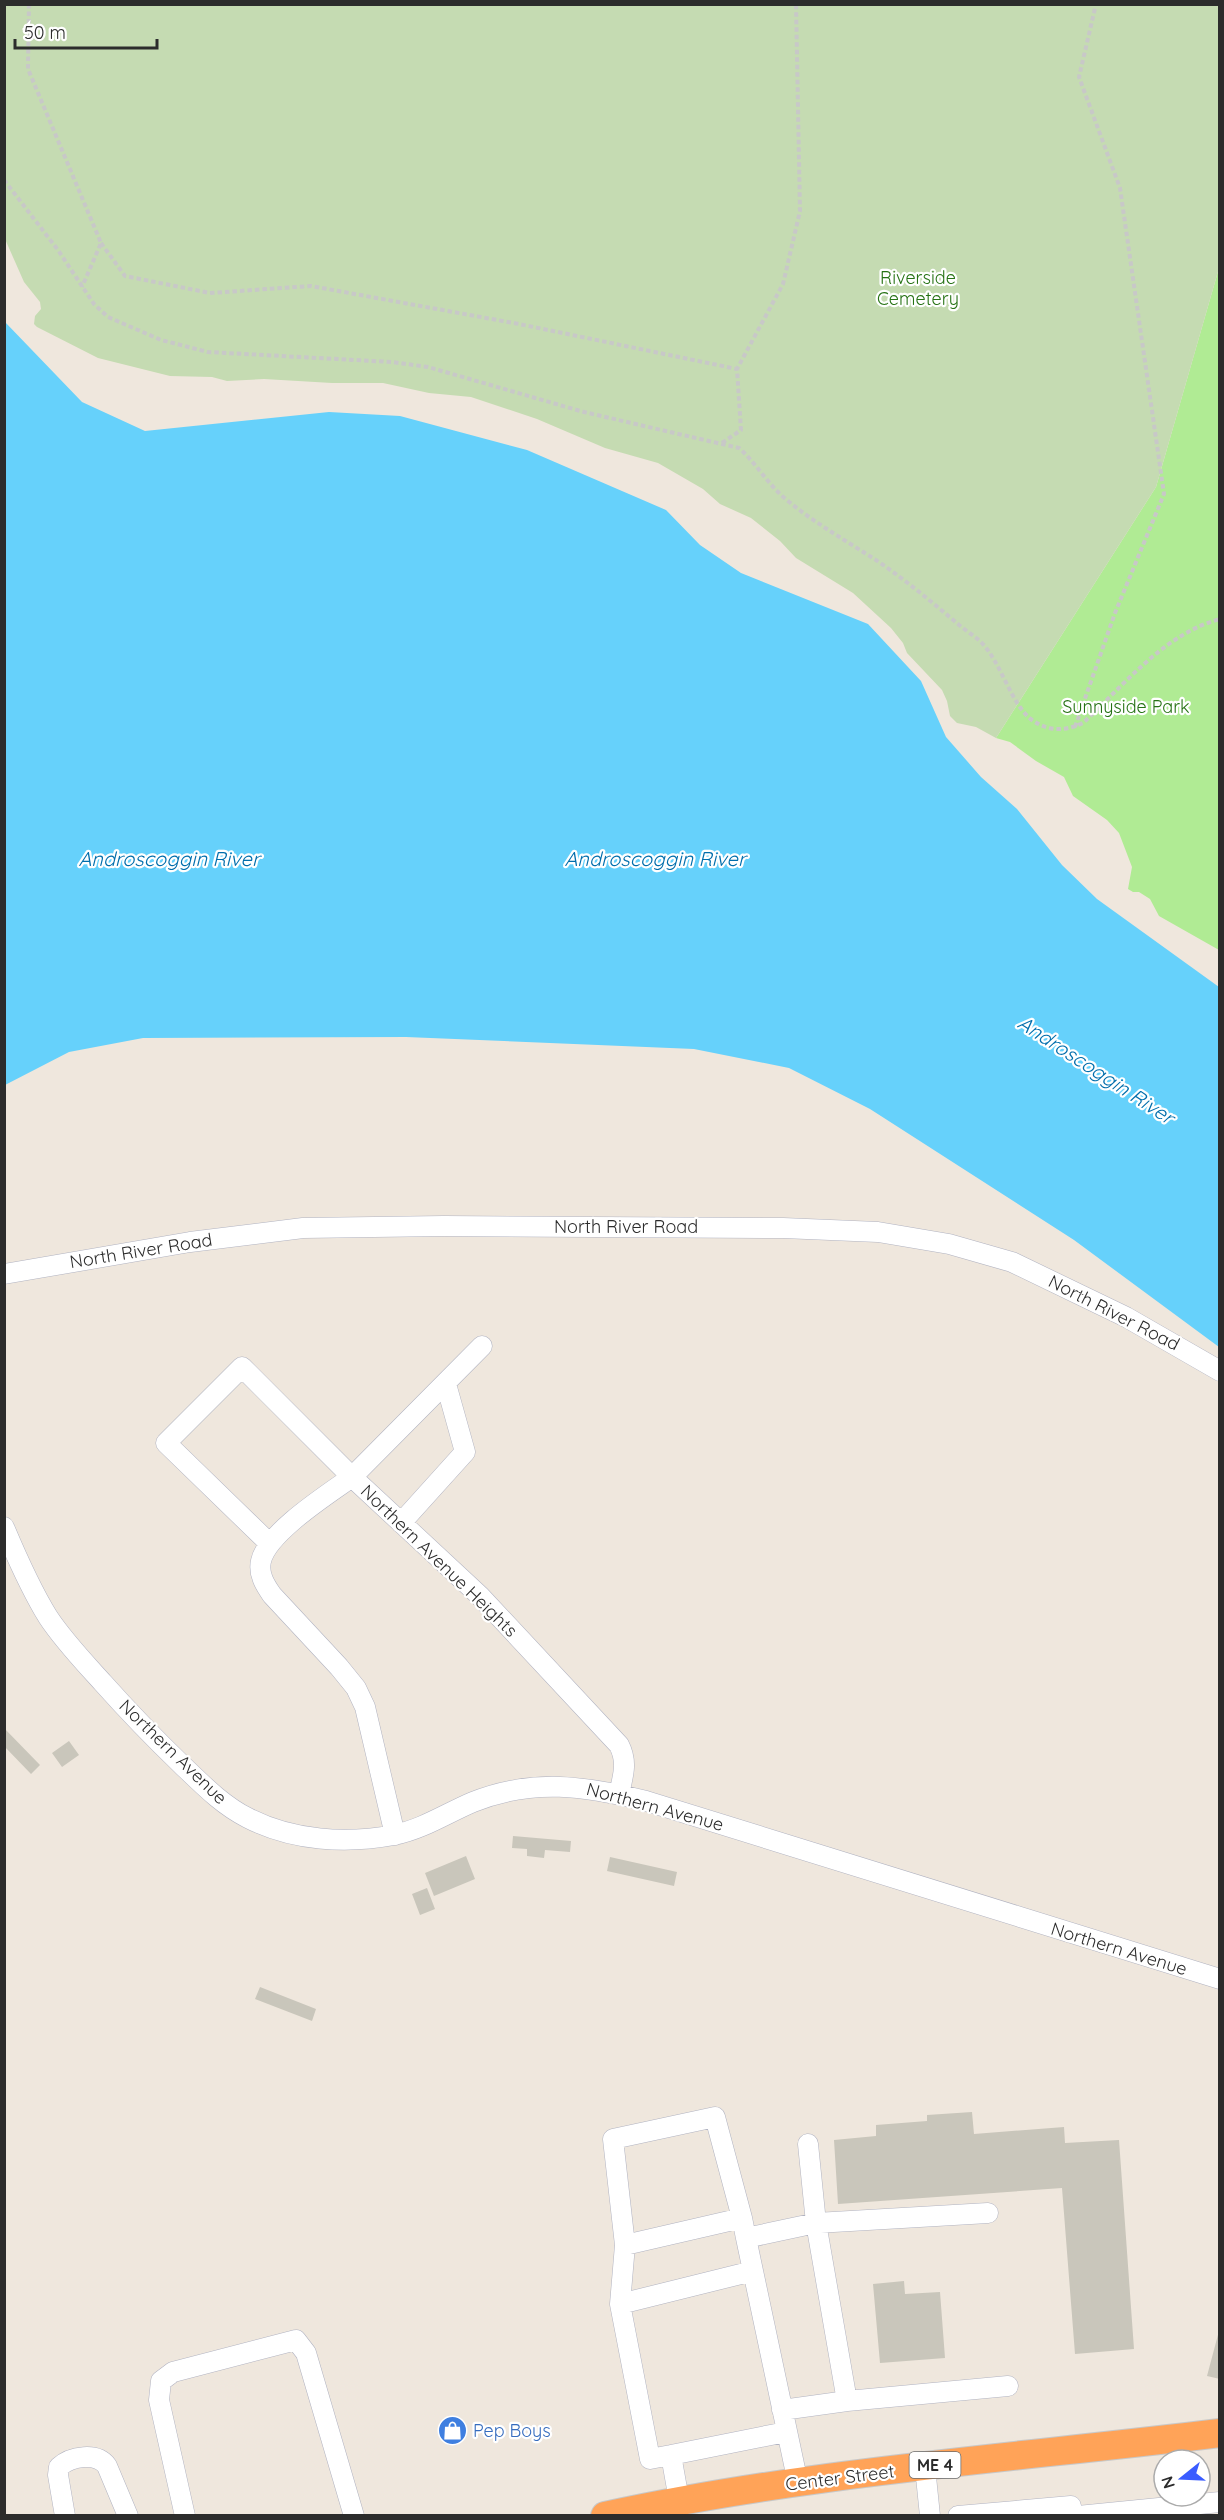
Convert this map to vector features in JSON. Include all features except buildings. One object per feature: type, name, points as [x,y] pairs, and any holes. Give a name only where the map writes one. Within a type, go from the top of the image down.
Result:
[{"type":"highway","name":"Center Street","points":[[605,2516],[694,2504],[798,2483],[1220,2433]]},
{"type":"street","name":"North River Road","points":[[4,1274],[190,1242],[303,1228],[444,1226],[783,1228],[878,1232],[949,1244],[1012,1262],[1126,1317],[1220,1371]]},
{"type":"street","points":[[395,1835],[365,1707],[356,1688],[272,1595],[264,1583],[261,1560],[269,1543],[166,1443],[242,1367],[352,1477],[482,1346]]},
{"type":"street","points":[[401,1523],[465,1452],[446,1384]]},
{"type":"street","name":"Northern Avenue Heights","points":[[269,1543],[306,1510],[352,1477],[480,1596],[619,1745],[624,1754],[625,1769],[619,1794]]},
{"type":"street","name":"Northern Avenue","points":[[4,1527],[23,1573],[50,1620],[126,1709],[207,1789],[249,1819],[306,1837],[346,1840],[395,1835],[425,1825],[473,1802],[529,1787],[576,1786],[619,1794],[807,1850],[1220,1980]]},
{"type":"street","points":[[786,2432],[650,2459],[620,2304],[625,2246],[613,2139],[715,2117],[742,2218],[798,2483]]},
{"type":"street","points":[[808,2144],[816,2223],[847,2401]]},
{"type":"street","points":[[746,2238],[816,2223],[988,2213]]},
{"type":"street","points":[[625,2246],[742,2218]]},
{"type":"street","points":[[620,2304],[753,2271]]},
{"type":"street","points":[[185,2516],[159,2400],[161,2381],[172,2372],[296,2340],[306,2353],[354,2516]]},
{"type":"street","points":[[782,2410],[847,2401],[1008,2386]]},
{"type":"street","points":[[671,2455],[694,2504]]},
{"type":"street","points":[[65,2516],[58,2475],[59,2467],[82,2458],[96,2457],[102,2459],[107,2466],[128,2516]]},
{"type":"street","points":[[925,2467],[930,2516]]},
{"type":"street","points":[[1078,2516],[1220,2502]]},
{"type":"street","points":[[958,2516],[1071,2506],[1072,2516]]},
{"type":"path","points":[[29,4],[28,69],[101,243],[126,276],[210,293],[311,286],[519,324],[737,369]]},
{"type":"path","points":[[720,444],[741,430],[737,369],[783,284],[800,211],[796,4]]},
{"type":"path","points":[[1075,727],[1115,613],[1164,494],[1120,188],[1080,77],[1096,4]]},
{"type":"path","points":[[4,180],[94,304],[108,317],[161,340],[208,352],[392,362],[428,367],[584,411],[739,448],[747,455],[766,482],[787,501],[826,530],[861,550],[915,589],[980,641],[1030,718],[1042,726],[1056,730],[1075,727],[1083,723],[1170,643],[1192,630],[1220,619]]},
{"type":"path","points":[[82,287],[101,243]]},
{"type":"green space","name":"Riverside Cemetery","points":[[5,4],[1219,5],[1219,268],[1156,487],[996,738],[976,727],[957,723],[950,716],[942,690],[907,653],[903,643],[891,628],[853,593],[796,558],[780,541],[751,518],[720,504],[703,489],[658,463],[605,448],[537,419],[471,397],[429,393],[383,383],[264,379],[227,381],[212,377],[170,376],[98,358],[37,327],[34,324],[35,316],[41,309],[40,302],[24,282],[5,239]]},
{"type":"green space","name":"Sunnyside Park","points":[[1219,268],[1219,950],[1159,916],[1150,899],[1139,892],[1128,889],[1132,867],[1119,833],[1107,820],[1073,796],[1064,777],[1036,761],[1010,742],[996,738],[1156,487]]},
{"type":"water","name":"Androscoggin River","points":[[5,322],[82,402],[145,431],[329,412],[400,416],[527,450],[666,510],[700,545],[741,573],[868,624],[921,681],[946,737],[981,777],[1017,809],[1062,865],[1097,899],[1219,987],[1219,1347],[1074,1240],[870,1109],[789,1068],[694,1049],[406,1037],[143,1038],[69,1052],[5,1085]]},
{"type":"place","name":"Pep Boys","points":[[452,2431]]}]
